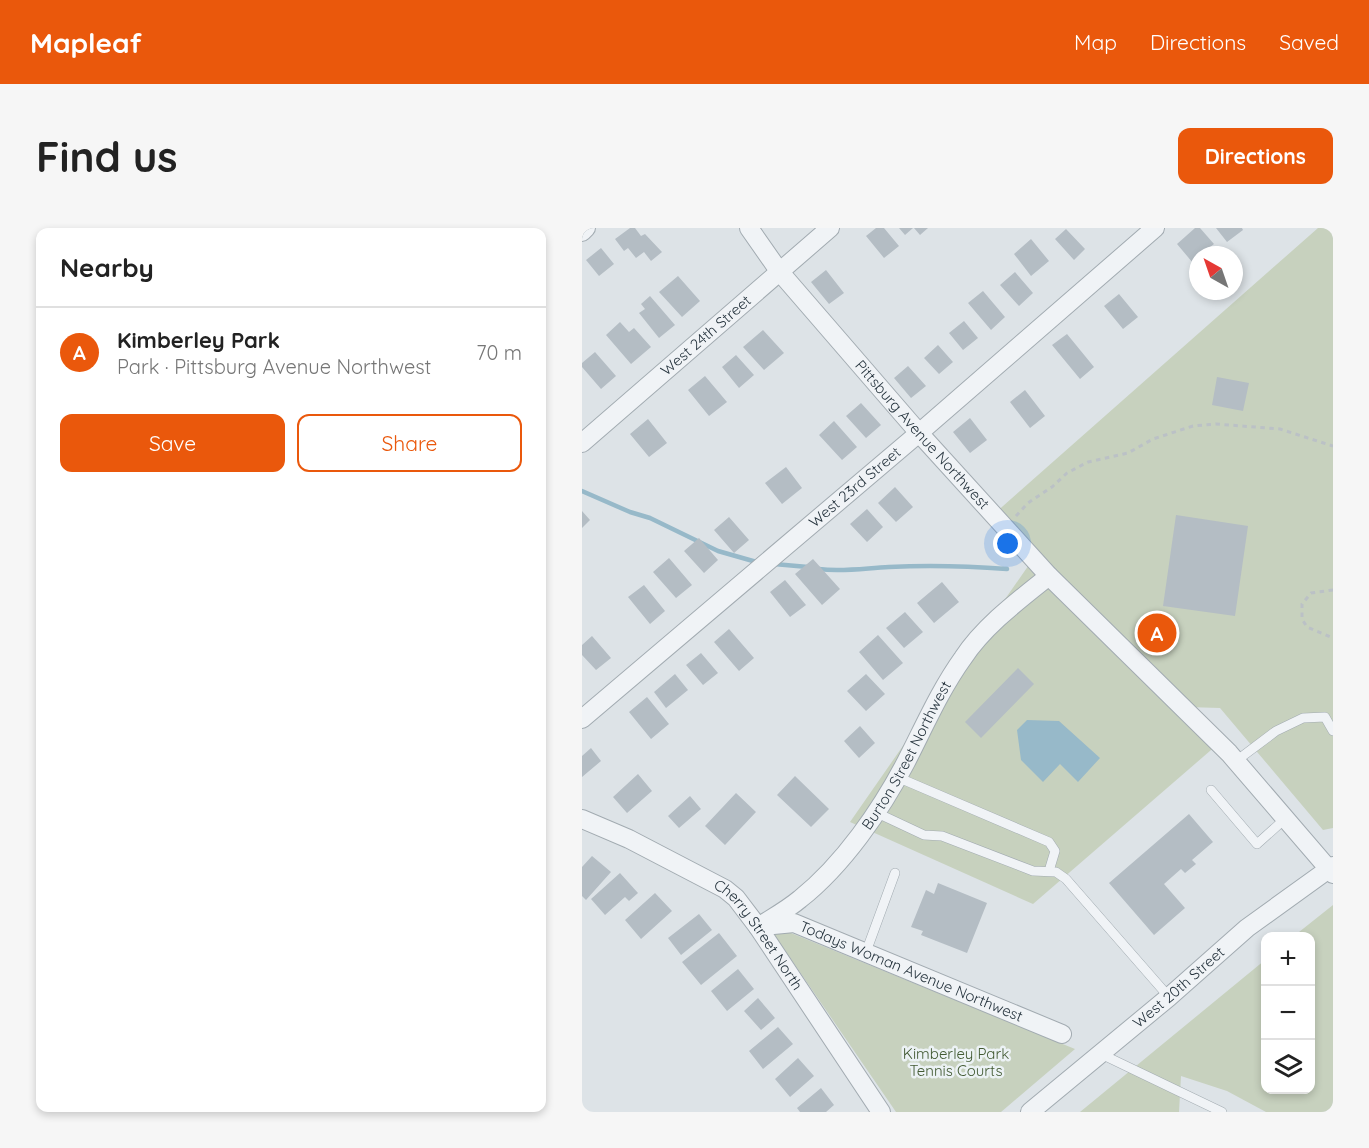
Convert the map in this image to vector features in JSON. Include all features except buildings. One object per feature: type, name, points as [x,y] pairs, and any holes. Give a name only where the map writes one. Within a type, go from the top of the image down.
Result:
[{"type":"street","points":[[582,232],[586,228]]},
{"type":"street","name":"Pittsburg Avenue Northwest","points":[[749,228],[779,271],[919,433],[1006,529],[1049,576],[1236,760],[1332,869]]},
{"type":"street","name":"West 24th Street","points":[[582,443],[830,228]]},
{"type":"street","name":"West 23rd Street","points":[[582,719],[919,433],[1155,228]]},
{"type":"street","name":"Burton Street Northwest","points":[[758,927],[800,900],[826,875],[858,838],[897,777],[963,656],[1004,612],[1049,576]]},
{"type":"street","name":"Cherry Street North","points":[[582,819],[629,839],[725,889],[736,898],[758,927],[881,1112]]},
{"type":"street","name":"West 20th Street","points":[[1030,1112],[1170,997],[1247,928],[1332,869]]},
{"type":"street","name":"Todays Woman Avenue Northwest","points":[[758,927],[794,923],[1062,1034]]},
{"type":"lane","points":[[1236,760],[1276,731],[1303,718],[1325,717],[1333,731]]},
{"type":"lane","points":[[897,777],[1049,842],[1055,851],[1048,871]]},
{"type":"lane","points":[[1211,790],[1257,844],[1286,818]]},
{"type":"lane","points":[[875,812],[924,835],[942,836],[1033,872],[1056,872],[1066,879],[1170,997]]},
{"type":"lane","points":[[866,952],[895,873]]},
{"type":"lane","points":[[1101,1054],[1200,1107],[1222,1112]]},
{"type":"path","points":[[1006,529],[1028,503],[1052,487],[1067,473],[1088,462],[1128,453],[1154,439],[1193,426],[1216,424],[1280,429],[1333,446]]},
{"type":"path","points":[[1333,590],[1311,593],[1302,604],[1302,619],[1307,627],[1333,638]]},
{"type":"green space","points":[[1318,228],[1333,228],[1333,828],[1323,830],[1220,708],[1187,707],[1218,744],[1033,904],[850,822],[1033,559],[994,514],[1236,300],[1243,300],[1243,294]]},
{"type":"green space","points":[[1333,905],[1333,1112],[1266,1112],[1227,1091],[1181,1076],[1179,1112],[1080,1112],[1261,963],[1261,1094],[1315,1094],[1315,932],[1299,932]]},
{"type":"green space","name":"Kimberley Park Tennis Courts","points":[[773,933],[791,933],[1075,1049],[1001,1112],[896,1112]]},
{"type":"water","points":[[1027,720],[1059,721],[1100,758],[1078,782],[1060,764],[1043,782],[1021,760],[1017,730]]},
{"type":"waterway","points":[[582,491],[630,512],[650,518],[718,551],[760,563]]},
{"type":"waterway","points":[[774,564],[808,567]]},
{"type":"waterway","points":[[819,569],[933,566],[1007,569]]},
{"type":"place","name":"Kimberley Park","points":[[1157,633]]}]
